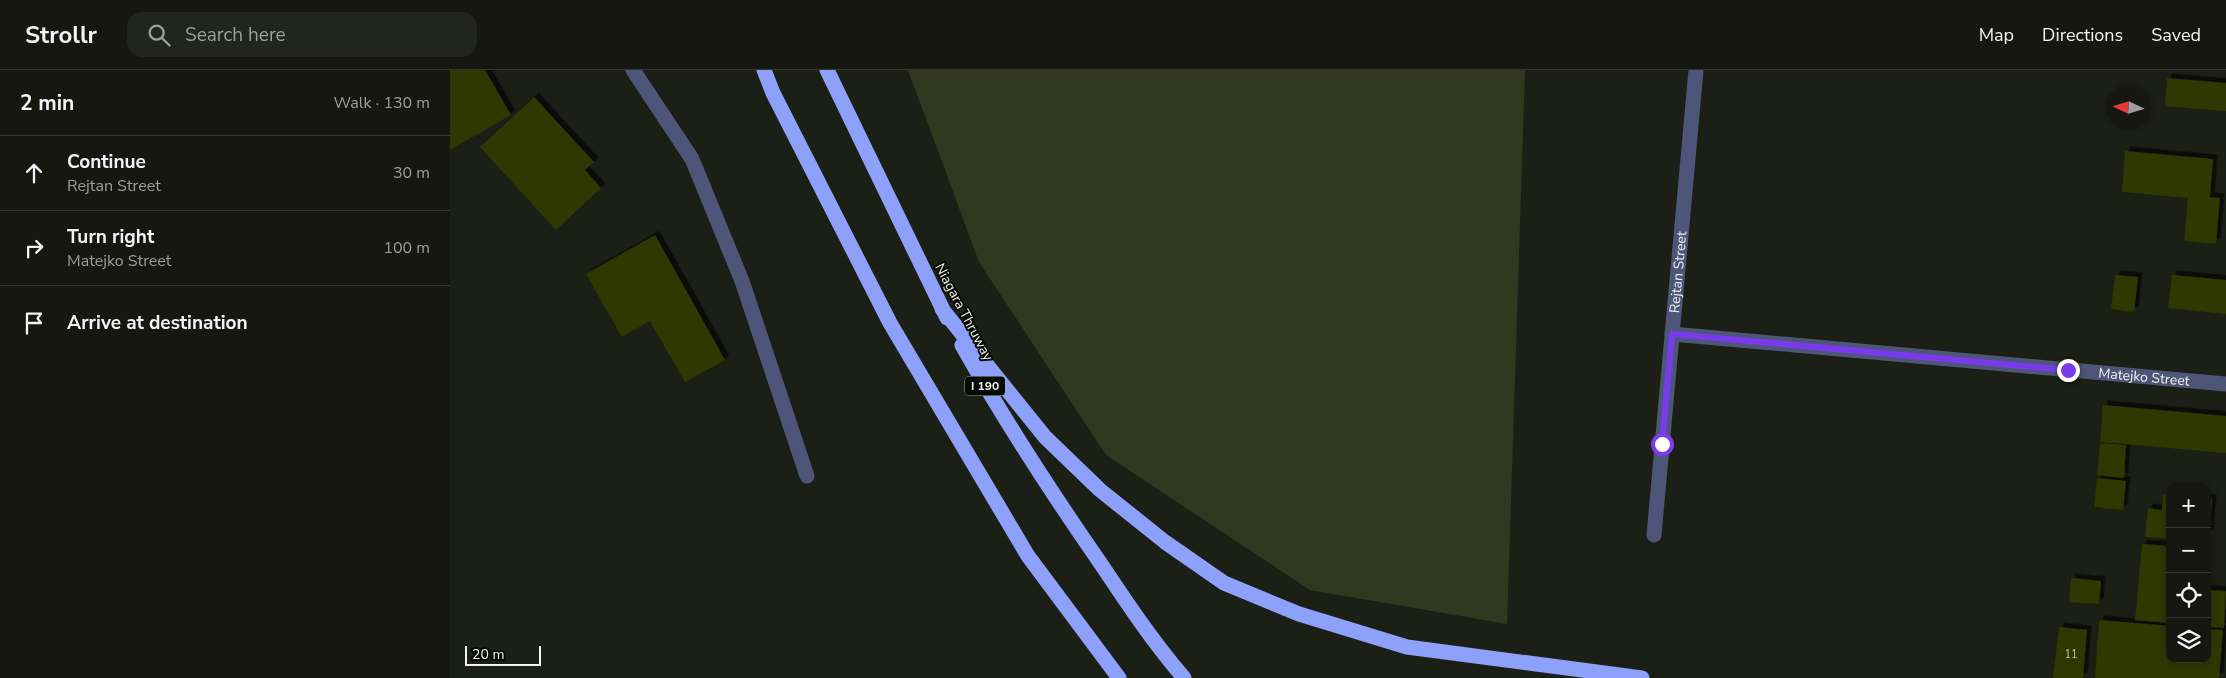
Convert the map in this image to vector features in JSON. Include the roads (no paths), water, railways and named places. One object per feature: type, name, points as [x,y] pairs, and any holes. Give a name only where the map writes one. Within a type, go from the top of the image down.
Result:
[{"type":"highway","points":[[764,70],[773,93],[890,323],[1028,556],[1119,678]]},
{"type":"highway","name":"Niagara Thruway","points":[[827,70],[942,309],[998,409],[1068,516],[1161,651],[1184,678]]},
{"type":"highway","points":[[942,309],[1045,437],[1100,490],[1165,542],[1224,583],[1299,614],[1407,647],[1642,678]]},
{"type":"street","points":[[633,70],[692,159],[742,281],[807,476]]},
{"type":"street","name":"Rejtan Street","points":[[1654,535],[1696,70]]},
{"type":"street","name":"Matejko Street","points":[[1672,334],[2226,384]]}]
